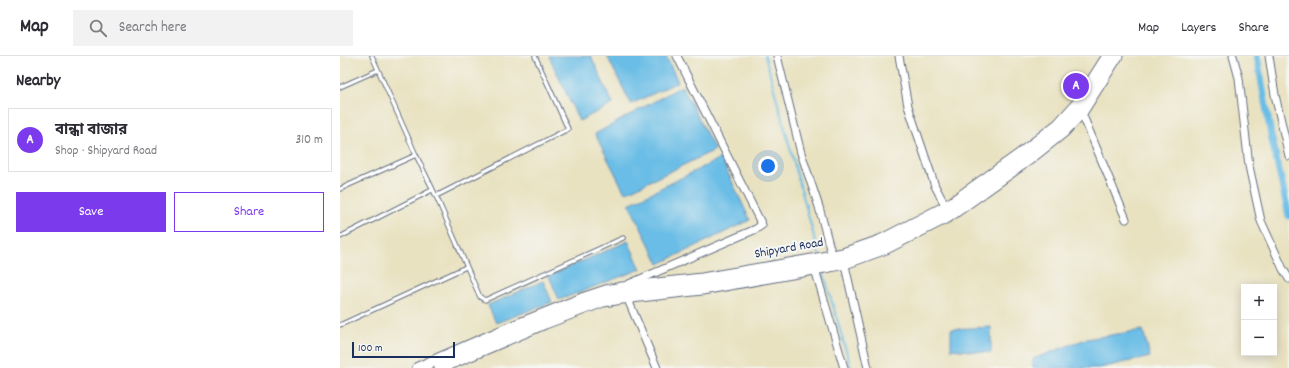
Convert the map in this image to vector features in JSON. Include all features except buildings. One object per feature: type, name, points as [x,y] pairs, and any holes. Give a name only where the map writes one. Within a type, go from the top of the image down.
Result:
[{"type":"main road","name":"Shipyard Road","points":[[840,258],[880,241],[946,207],[1018,156],[1080,108],[1108,56]]},
{"type":"main road","name":"Shipyard Road","points":[[418,368],[512,327],[582,299],[702,279],[813,264],[886,248],[949,216],[1029,159],[1063,132],[1117,56]]},
{"type":"main road","name":"Shipyard Road","points":[[440,368],[545,323],[624,292]]},
{"type":"street","points":[[657,368],[624,292],[762,225],[677,56]]},
{"type":"street","points":[[777,56],[801,153],[819,207],[840,258],[868,368]]},
{"type":"street","points":[[899,56],[908,106],[935,186],[946,207]]},
{"type":"street","points":[[1233,56],[1239,78],[1249,166],[1260,221],[1289,279]]},
{"type":"street","points":[[1268,56],[1289,156]]},
{"type":"street","points":[[1080,108],[1126,219]]},
{"type":"street","points":[[813,264],[844,368]]},
{"type":"lane","points":[[372,56],[480,297],[485,300],[623,238]]},
{"type":"lane","points":[[436,196],[568,129],[535,56]]},
{"type":"lane","points":[[340,87],[378,70]]},
{"type":"lane","points":[[340,189],[416,155]]},
{"type":"lane","points":[[340,237],[432,190]]},
{"type":"lane","points":[[340,325],[466,267]]},
{"type":"water","points":[[549,56],[591,56],[613,104],[579,121]]},
{"type":"water","points":[[607,56],[666,56],[678,82],[631,104]]},
{"type":"water","points":[[682,86],[715,150],[625,193],[595,134]]},
{"type":"water","points":[[721,158],[750,220],[659,264],[629,204]]},
{"type":"water","points":[[628,241],[641,269],[559,300],[549,276]]},
{"type":"water","points":[[543,281],[552,302],[496,323],[488,305]]},
{"type":"water","points":[[991,327],[991,353],[951,349],[951,329]]},
{"type":"water","points":[[1143,330],[1150,357],[1099,368],[1033,368],[1033,359],[1086,339]]},
{"type":"waterway","points":[[765,56],[819,255]]},
{"type":"waterway","points":[[1257,56],[1271,135],[1289,216]]},
{"type":"waterway","points":[[823,271],[851,368]]},
{"type":"place","name":"বান্ধা বাজার","points":[[1076,86]]}]
